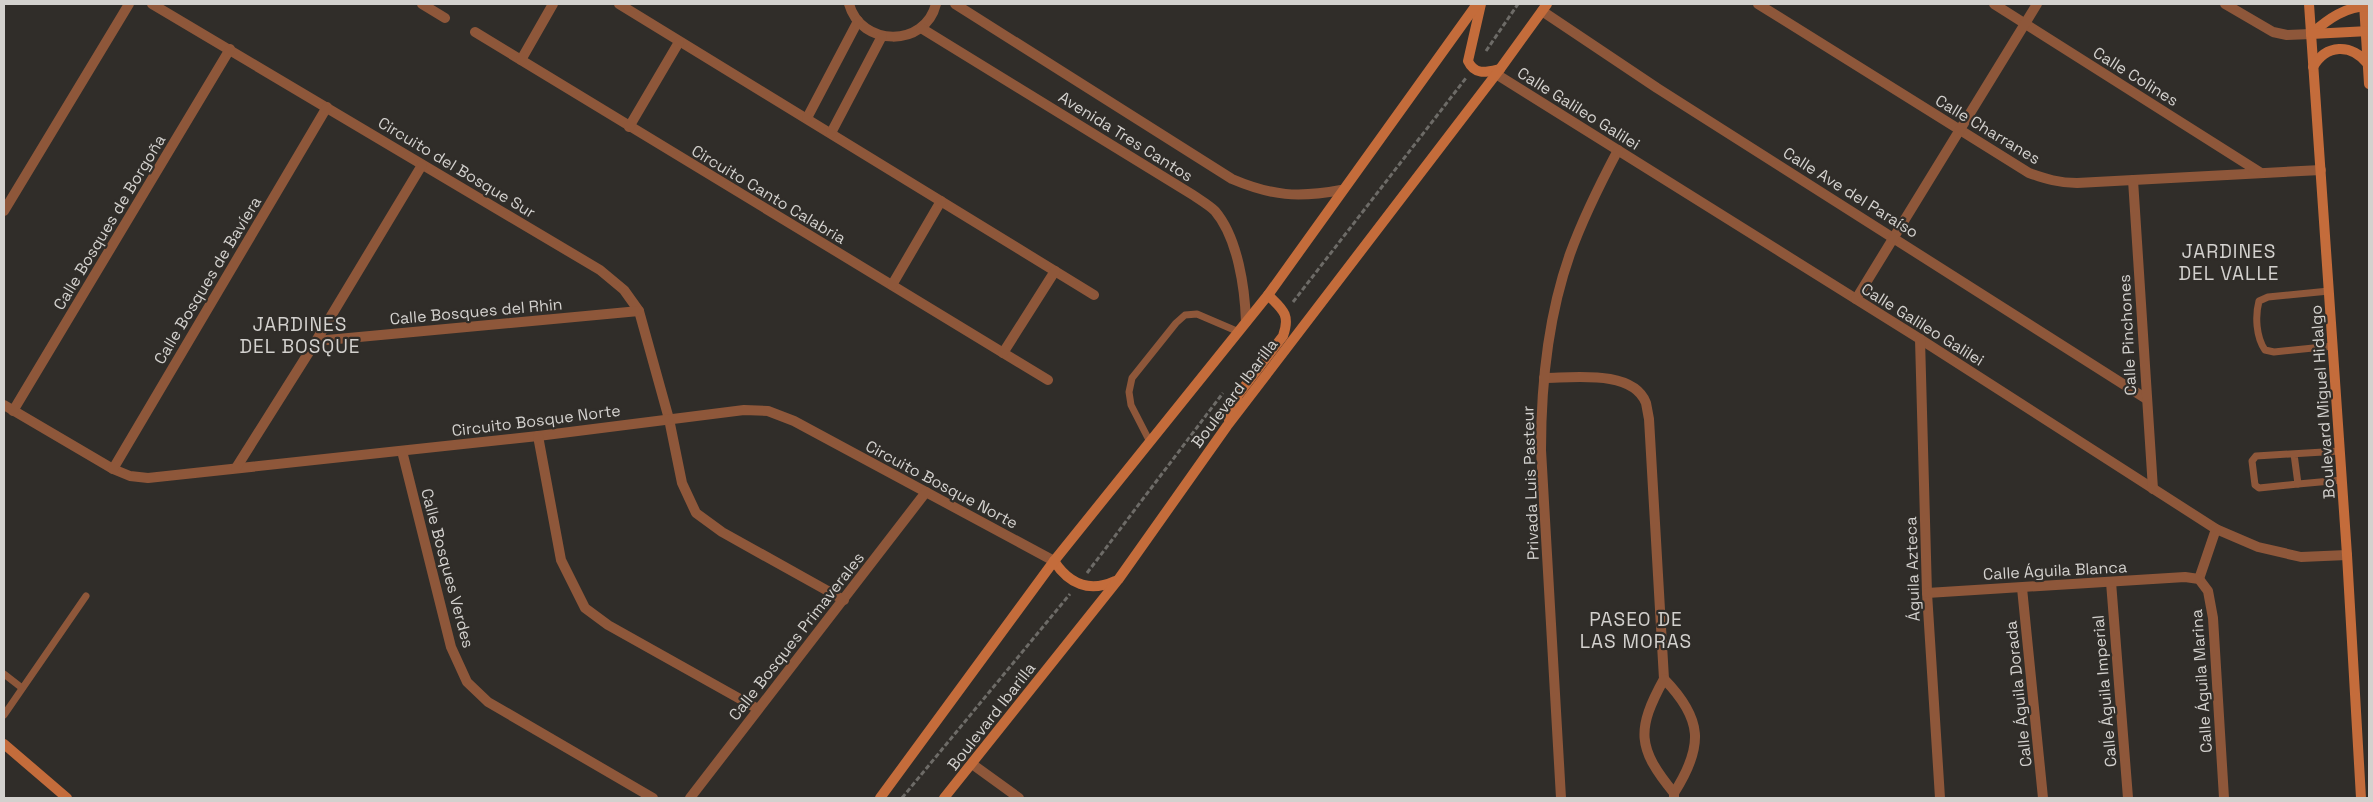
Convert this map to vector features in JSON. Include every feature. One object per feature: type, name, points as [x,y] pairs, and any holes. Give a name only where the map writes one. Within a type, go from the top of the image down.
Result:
[{"type":"main road","name":"Boulevard Ibarilla","points":[[880,798],[1054,562],[1268,295],[1341,190],[1477,4]]},
{"type":"main road","points":[[1481,4],[1468,61],[1474,69],[1484,73],[1498,72]]},
{"type":"main road","name":"Boulevard Miguel Hidalgo","points":[[2309,4],[2362,798]]},
{"type":"main road","points":[[2311,34],[2324,22],[2339,13],[2361,6],[2367,31],[2369,84]]},
{"type":"main road","name":"Boulevard Ibarilla","points":[[944,798],[1118,580],[1227,426],[1498,72],[1544,7]]},
{"type":"main road","points":[[2311,34],[2367,31]]},
{"type":"main road","points":[[2313,67],[2322,54],[2337,48],[2355,51],[2368,64]]},
{"type":"main road","points":[[1227,426],[1238,395],[1283,336],[1286,327],[1285,313],[1268,295]]},
{"type":"main road","points":[[1054,562],[1064,576],[1079,583],[1096,587],[1118,580]]},
{"type":"main road","points":[[4,744],[68,798]]},
{"type":"street","points":[[4,211],[129,4]]},
{"type":"street","name":"Circuito del Bosque Sur","points":[[152,4],[600,270],[624,290],[639,311],[669,419],[682,482],[696,513],[722,532],[844,600]]},
{"type":"street","points":[[422,4],[445,18]]},
{"type":"street","points":[[521,60],[552,4]]},
{"type":"street","points":[[619,4],[1094,295]]},
{"type":"street","points":[[849,4],[858,21],[873,33],[896,38],[921,28],[930,18],[936,4]]},
{"type":"street","name":"Avenida Tres Cantos","points":[[955,4],[1232,179],[1258,190],[1285,196],[1314,195],[1341,190]]},
{"type":"street","name":"Calle Charranes","points":[[1758,4],[2029,173],[2048,180],[2077,184],[2320,170]]},
{"type":"street","name":"Calle Colines","points":[[1994,4],[2261,173]]},
{"type":"street","points":[[1856,299],[2037,4]]},
{"type":"street","points":[[2225,4],[2273,32],[2287,35],[2311,34]]},
{"type":"street","name":"Calle Ave del Paraíso","points":[[1544,7],[1657,88],[1895,237],[2145,398]]},
{"type":"street","points":[[807,118],[858,21]]},
{"type":"street","name":"Avenida Tres Cantos","points":[[921,28],[1193,195],[1215,212],[1229,237],[1239,264],[1245,293],[1246,322]]},
{"type":"street","name":"Circuito Canto Calabria","points":[[475,32],[1048,380]]},
{"type":"street","points":[[831,134],[882,36]]},
{"type":"street","points":[[629,127],[679,42]]},
{"type":"street","name":"Calle Bosques de Borgoña","points":[[14,411],[230,50]]},
{"type":"street","name":"Calle Galileo Galilei","points":[[1498,72],[2216,529],[2258,547],[2301,558],[2347,555]]},
{"type":"street","name":"Calle Bosques de Bavíera","points":[[113,469],[327,107]]},
{"type":"street","name":"Privada Luis Pasteur","points":[[1561,798],[1541,450],[1541,407],[1556,303],[1569,255],[1587,210],[1618,150]]},
{"type":"street","points":[[236,468],[316,341],[422,165]]},
{"type":"street","name":"Calle Pinchones","points":[[2133,180],[2145,398],[2153,489]]},
{"type":"street","points":[[892,285],[941,201]]},
{"type":"street","points":[[1003,353],[1055,271]]},
{"type":"street","name":"Calle Bosques del Rhin","points":[[316,341],[639,311]]},
{"type":"street","name":"Águila Azteca","points":[[1920,339],[1927,593],[1940,798]]},
{"type":"street","points":[[1544,378],[1606,378],[1622,382],[1635,389],[1645,402],[1649,418],[1664,678],[1649,707],[1644,740],[1651,764],[1674,796],[1689,766],[1696,741],[1694,728],[1685,702],[1664,678]]},
{"type":"street","name":"Circuito Bosque Norte","points":[[4,405],[113,469],[130,476],[148,478],[538,436],[744,410],[768,411],[794,421],[1054,562]]},
{"type":"street","points":[[538,436],[561,560],[586,608],[608,625],[758,709]]},
{"type":"street","name":"Calle Bosques Verdes","points":[[402,451],[451,647],[466,682],[488,702],[653,798]]},
{"type":"street","name":"Calle Bosques Primaverales","points":[[690,798],[926,492]]},
{"type":"street","points":[[2198,579],[2216,529]]},
{"type":"street","name":"Calle Águila Blanca","points":[[1927,593],[2185,577],[2198,579]]},
{"type":"street","name":"Calle Águila Marina","points":[[2198,579],[2208,591],[2213,618],[2224,798]]},
{"type":"street","name":"Calle Águila Imperial","points":[[2111,582],[2128,798]]},
{"type":"street","name":"Calle Águila Dorada","points":[[2022,588],[2043,798]]},
{"type":"street","points":[[972,764],[1019,798]]},
{"type":"lane","points":[[2329,291],[2268,297],[2259,301],[2257,310],[2259,341],[2265,350],[2274,352],[2333,346]]},
{"type":"lane","points":[[1150,442],[1131,405],[1129,392],[1132,378],[1176,323],[1185,315],[1197,314],[1238,332]]},
{"type":"lane","points":[[2340,451],[2256,456],[2252,461],[2256,486],[2342,480]]},
{"type":"lane","points":[[2294,454],[2298,484]]},
{"type":"lane","points":[[4,715],[86,596]]},
{"type":"lane","points":[[4,674],[22,688]]},
{"type":"path","points":[[1285,313],[1474,69],[1518,4]]},
{"type":"path","points":[[902,798],[1079,583],[1226,390]]},
{"type":"district","name":"JARDINES DEL VALLE","points":[[2229,262]]},
{"type":"district","name":"JARDINES DEL BOSQUE","points":[[300,335]]},
{"type":"district","name":"PASEO DE LAS MORAS","points":[[1636,630]]}]
